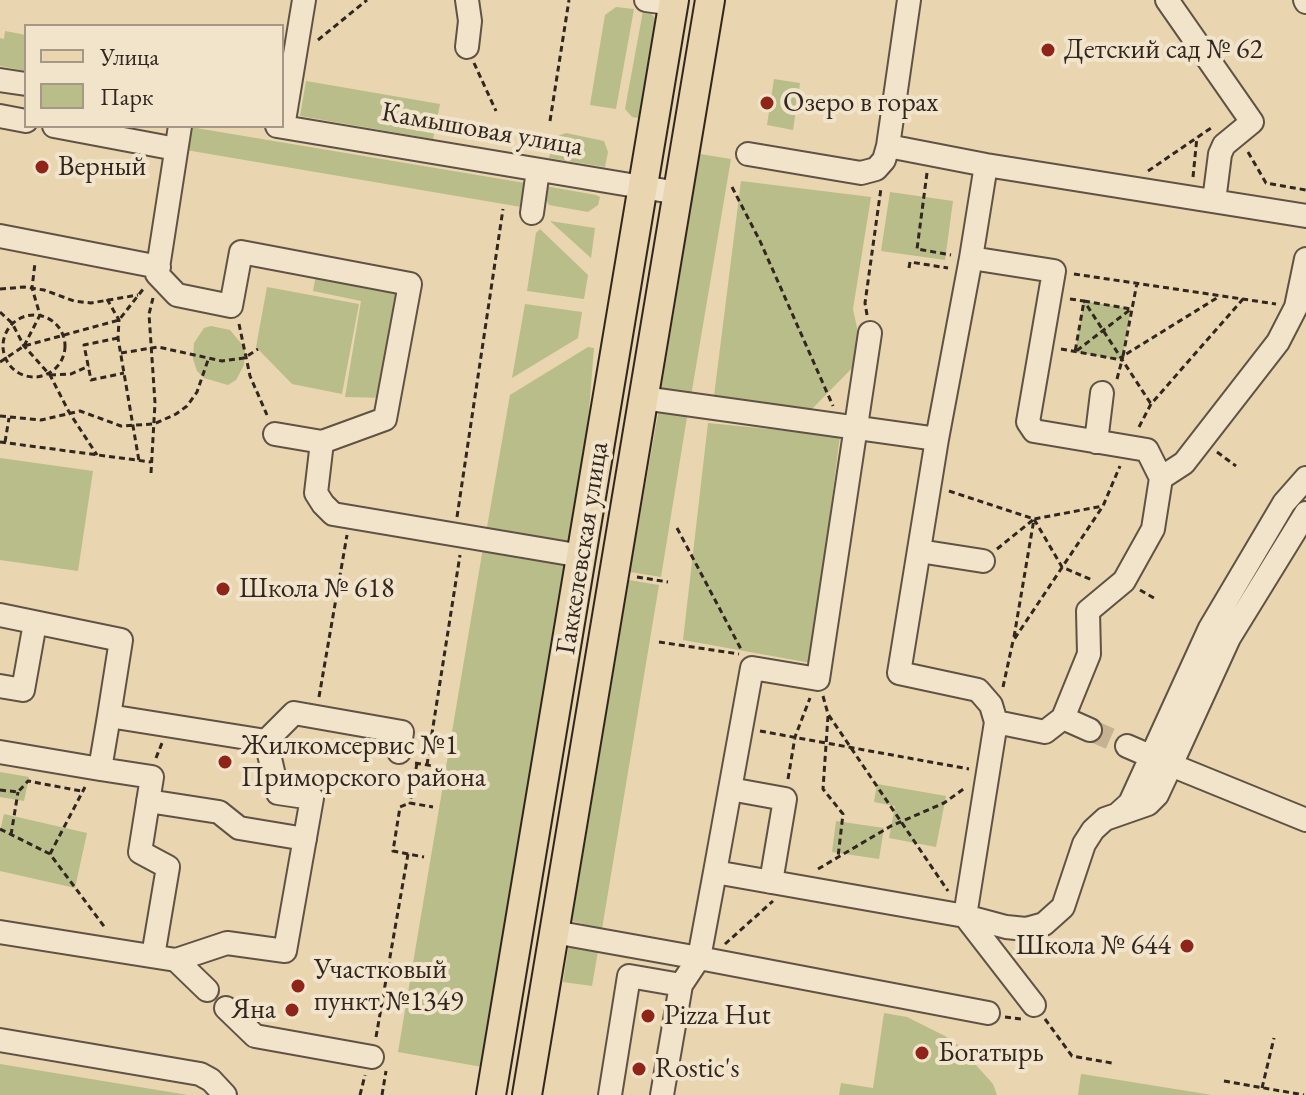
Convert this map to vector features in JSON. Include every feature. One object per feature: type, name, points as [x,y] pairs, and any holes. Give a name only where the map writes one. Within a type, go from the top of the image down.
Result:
[{"type":"main road","name":"Гаккелевская улица","points":[[527,1095],[710,0]]},
{"type":"main road","name":"Гаккелевская улица","points":[[491,1095],[643,187],[665,1]]},
{"type":"street","points":[[284,108],[304,0]]},
{"type":"street","points":[[467,0],[470,21],[467,47]]},
{"type":"street","points":[[748,154],[861,173],[876,169],[884,160],[888,146],[909,0]]},
{"type":"street","points":[[1167,0],[1252,122],[1224,145],[1214,201]]},
{"type":"street","points":[[0,80],[24,84]]},
{"type":"street","points":[[0,116],[24,121]]},
{"type":"street","points":[[63,128],[175,154]]},
{"type":"street","points":[[158,270],[180,128]]},
{"type":"street","name":"Камышовая улица","points":[[284,128],[678,193]]},
{"type":"street","points":[[888,146],[986,165],[1306,216]]},
{"type":"street","points":[[142,159],[150,155],[175,154]]},
{"type":"street","points":[[986,165],[899,673],[978,690],[991,705],[996,722],[965,916],[1040,1012]]},
{"type":"street","points":[[532,213],[538,170]]},
{"type":"street","points":[[0,236],[158,270],[177,295],[231,306],[241,252],[410,284],[385,419],[322,442],[275,434]]},
{"type":"street","points":[[1161,478],[1184,463],[1301,308],[1306,259]]},
{"type":"street","points":[[970,265],[1054,271],[1028,422],[1034,431],[1147,450],[1161,478],[1153,529],[1124,581],[1088,611],[1089,654],[1063,718],[1045,732],[996,722]]},
{"type":"street","points":[[662,1095],[681,985],[703,959],[715,872],[752,668],[818,679],[849,425],[870,333]]},
{"type":"street","points":[[1096,442],[1102,393]]},
{"type":"street","points":[[643,398],[937,439]]},
{"type":"street","points":[[322,442],[316,493],[333,514],[582,556]]},
{"type":"street","points":[[715,872],[965,916],[1006,927],[1026,929],[1044,924],[1063,907],[1084,844],[1093,830],[1130,803],[1161,761],[1220,633],[1239,577],[1284,503],[1306,478]]},
{"type":"street","points":[[1220,633],[1258,589],[1304,515],[1284,503]]},
{"type":"street","points":[[919,551],[983,561]]},
{"type":"street","points":[[1239,577],[1258,589]]},
{"type":"street","points":[[0,615],[121,640],[100,769]]},
{"type":"street","points":[[0,686],[23,690],[35,623]]},
{"type":"street","points":[[266,741],[294,713],[402,732],[408,758]]},
{"type":"street","points":[[109,716],[266,741]]},
{"type":"street","points":[[1063,718],[1090,730]]},
{"type":"street","points":[[0,932],[164,958],[227,943],[285,951],[312,798],[278,793],[266,741]]},
{"type":"street","points":[[1127,746],[1306,820]]},
{"type":"street","points":[[0,752],[152,777],[140,852],[168,867],[164,958]]},
{"type":"street","points":[[730,789],[785,799],[780,884]]},
{"type":"street","points":[[148,801],[219,812],[239,828],[305,839]]},
{"type":"street","points":[[554,932],[988,1013]]},
{"type":"street","points":[[612,1085],[607,1051],[625,945]]},
{"type":"street","points":[[164,958],[207,990]]},
{"type":"street","points":[[612,1085],[629,976],[681,985]]},
{"type":"street","points":[[226,1008],[255,1036],[372,1057]]},
{"type":"street","points":[[0,1040],[200,1074],[211,1080],[225,1095]]},
{"type":"path","points":[[295,56],[367,0]]},
{"type":"path","points":[[550,121],[569,0]]},
{"type":"path","points":[[467,47],[496,111]]},
{"type":"path","points":[[1125,187],[1242,107]]},
{"type":"path","points":[[1191,197],[1197,137]]},
{"type":"path","points":[[1243,142],[1266,183],[1306,190]]},
{"type":"path","points":[[930,154],[917,249],[970,265]]},
{"type":"path","points":[[870,333],[865,303],[881,184],[876,169]]},
{"type":"path","points":[[732,187],[849,425]]},
{"type":"path","points":[[456,526],[503,209]]},
{"type":"path","points":[[24,346],[40,315],[32,288],[38,243]]},
{"type":"path","points":[[909,268],[910,262],[970,265]]},
{"type":"path","points":[[0,362],[24,346],[119,320],[158,270]]},
{"type":"path","points":[[151,473],[154,424],[149,314],[158,270]]},
{"type":"path","points":[[1054,271],[1301,308]]},
{"type":"path","points":[[1123,358],[1137,283]]},
{"type":"path","points":[[0,289],[32,288],[91,303],[138,295]]},
{"type":"path","points":[[1042,344],[1123,358],[1221,296]]},
{"type":"path","points":[[1051,297],[1131,309]]},
{"type":"path","points":[[107,299],[119,320],[118,338],[139,461]]},
{"type":"path","points":[[1013,641],[1103,506],[1151,404],[1243,299]]},
{"type":"path","points":[[1084,301],[1151,404]]},
{"type":"path","points":[[1075,352],[1084,301]]},
{"type":"path","points":[[231,306],[243,330],[250,376],[275,434]]},
{"type":"path","points":[[1075,352],[1131,309]]},
{"type":"path","points":[[0,312],[12,323],[24,346],[50,375],[97,455]]},
{"type":"path","points":[[50,375],[63,359],[64,334],[56,324],[40,315],[24,317],[12,323],[5,336],[6,359],[24,375],[50,375],[71,374],[89,366]]},
{"type":"path","points":[[118,338],[84,345],[91,380],[124,373]]},
{"type":"path","points":[[121,353],[151,347],[169,348],[222,361],[258,349]]},
{"type":"path","points":[[0,416],[41,420],[80,411],[121,426],[154,424],[187,406],[197,392],[208,360]]},
{"type":"path","points":[[9,418],[2,442],[152,462]]},
{"type":"path","points":[[1202,441],[1236,466]]},
{"type":"path","points":[[930,485],[1034,519],[1103,506]]},
{"type":"path","points":[[316,717],[350,517]]},
{"type":"path","points":[[983,561],[1034,519]]},
{"type":"path","points":[[1034,519],[1062,567],[1113,590]]},
{"type":"path","points":[[996,722],[1034,519]]},
{"type":"path","points":[[659,642],[744,654],[677,528]]},
{"type":"path","points":[[427,765],[462,547]]},
{"type":"path","points":[[614,573],[668,582]]},
{"type":"path","points":[[818,679],[828,714],[965,916]]},
{"type":"path","points":[[785,799],[795,737],[818,679]]},
{"type":"path","points":[[828,714],[823,789],[843,814],[838,857]]},
{"type":"path","points":[[152,777],[158,748],[175,727]]},
{"type":"path","points":[[741,727],[988,773]]},
{"type":"path","points":[[408,758],[410,803]]},
{"type":"path","points":[[50,854],[81,791],[100,769]]},
{"type":"path","points":[[703,959],[780,884],[944,803],[988,773]]},
{"type":"path","points":[[11,835],[18,792],[28,781],[81,791]]},
{"type":"path","points":[[0,790],[18,792]]},
{"type":"path","points":[[424,857],[393,851],[400,807],[410,803],[433,807]]},
{"type":"path","points":[[0,829],[50,854],[123,952]]},
{"type":"path","points":[[372,1057],[408,854]]},
{"type":"path","points":[[988,1013],[1018,1020],[1040,1012],[1072,1056],[1112,1063]]},
{"type":"path","points":[[1262,1088],[1274,1038]]},
{"type":"path","points":[[1224,1081],[1304,1095]]},
{"type":"green space","points":[[616,7],[634,9],[616,109],[590,105],[605,15]]},
{"type":"green space","points":[[643,11],[651,13],[658,22],[644,119],[632,117],[625,109]]},
{"type":"green space","points":[[5,31],[24,35],[24,71],[0,66],[0,38],[4,39]]},
{"type":"green space","points":[[774,79],[800,83],[793,130],[767,125]]},
{"type":"green space","points":[[306,81],[440,104],[433,139],[300,116]]},
{"type":"green space","points":[[190,128],[196,128],[531,184],[527,208],[186,150]]},
{"type":"green space","points":[[566,133],[604,141],[608,152],[605,167],[549,158],[555,137]]},
{"type":"green space","points":[[700,154],[731,159],[691,396],[661,391]]},
{"type":"green space","points":[[741,181],[871,197],[853,309],[859,337],[855,365],[812,409],[714,396]]},
{"type":"green space","points":[[545,186],[596,195],[600,197],[598,205],[588,212],[549,205],[543,194]]},
{"type":"green space","points":[[890,192],[953,201],[945,260],[881,251]]},
{"type":"green space","points":[[550,221],[595,228],[591,258]]},
{"type":"green space","points":[[540,229],[588,275],[584,299],[527,291],[536,233]]},
{"type":"green space","points":[[316,275],[403,289],[386,398],[345,397],[361,301],[313,291]]},
{"type":"green space","points":[[267,287],[359,304],[342,394],[292,384],[256,347]]},
{"type":"green space","points":[[1084,301],[1131,309],[1122,360],[1075,352]]},
{"type":"green space","points":[[525,304],[582,312],[578,338],[512,378]]},
{"type":"green space","points":[[211,326],[230,330],[245,348],[244,365],[236,380],[228,385],[204,378],[197,371],[193,359],[194,343],[204,328]]},
{"type":"green space","points":[[588,347],[594,348],[588,423],[569,543],[486,533],[510,395]]},
{"type":"green space","points":[[659,408],[688,411],[661,577],[630,572]]},
{"type":"green space","points":[[708,423],[840,436],[811,663],[683,640]]},
{"type":"green space","points":[[0,458],[93,471],[78,571],[0,560]]},
{"type":"green space","points":[[483,548],[566,564],[482,1067],[398,1052]]},
{"type":"green space","points":[[629,580],[659,585],[602,929],[572,921]]},
{"type":"green space","points":[[0,772],[29,777],[24,801],[0,797]]},
{"type":"green space","points":[[877,784],[946,796],[936,847],[889,838],[895,806],[874,802]]},
{"type":"green space","points":[[4,814],[87,833],[75,888],[0,871],[0,831]]},
{"type":"green space","points":[[836,821],[884,828],[879,859],[832,852]]},
{"type":"green space","points":[[569,942],[599,945],[592,986],[563,982]]},
{"type":"green space","name":"Богатырь","points":[[884,1013],[907,1017],[959,1046],[993,1084],[997,1095],[839,1095],[841,1083],[873,1088]]},
{"type":"green space","points":[[0,1064],[188,1095],[0,1095]]},
{"type":"green space","points":[[1082,1074],[1212,1095],[1078,1095]]},
{"type":"tunnel","points":[[1090,730],[1127,746]]},
{"type":"place","name":"Детский сад № 62","points":[[1048,50]]},
{"type":"place","name":"Озеро в горах","points":[[767,103]]},
{"type":"place","name":"Верный","points":[[42,167]]},
{"type":"place","name":"Школа № 618","points":[[223,589]]},
{"type":"place","name":"Жилкомсервис №1 Приморского района","points":[[225,762]]},
{"type":"place","name":"Школа № 644","points":[[1187,946]]},
{"type":"place","name":"Участковый пункт №1349","points":[[298,986]]},
{"type":"place","name":"Яна","points":[[292,1010]]},
{"type":"place","name":"Pizza Hut","points":[[648,1016]]},
{"type":"place","name":"Богатырь","points":[[922,1053]]},
{"type":"place","name":"Rostic's","points":[[639,1069]]}]
